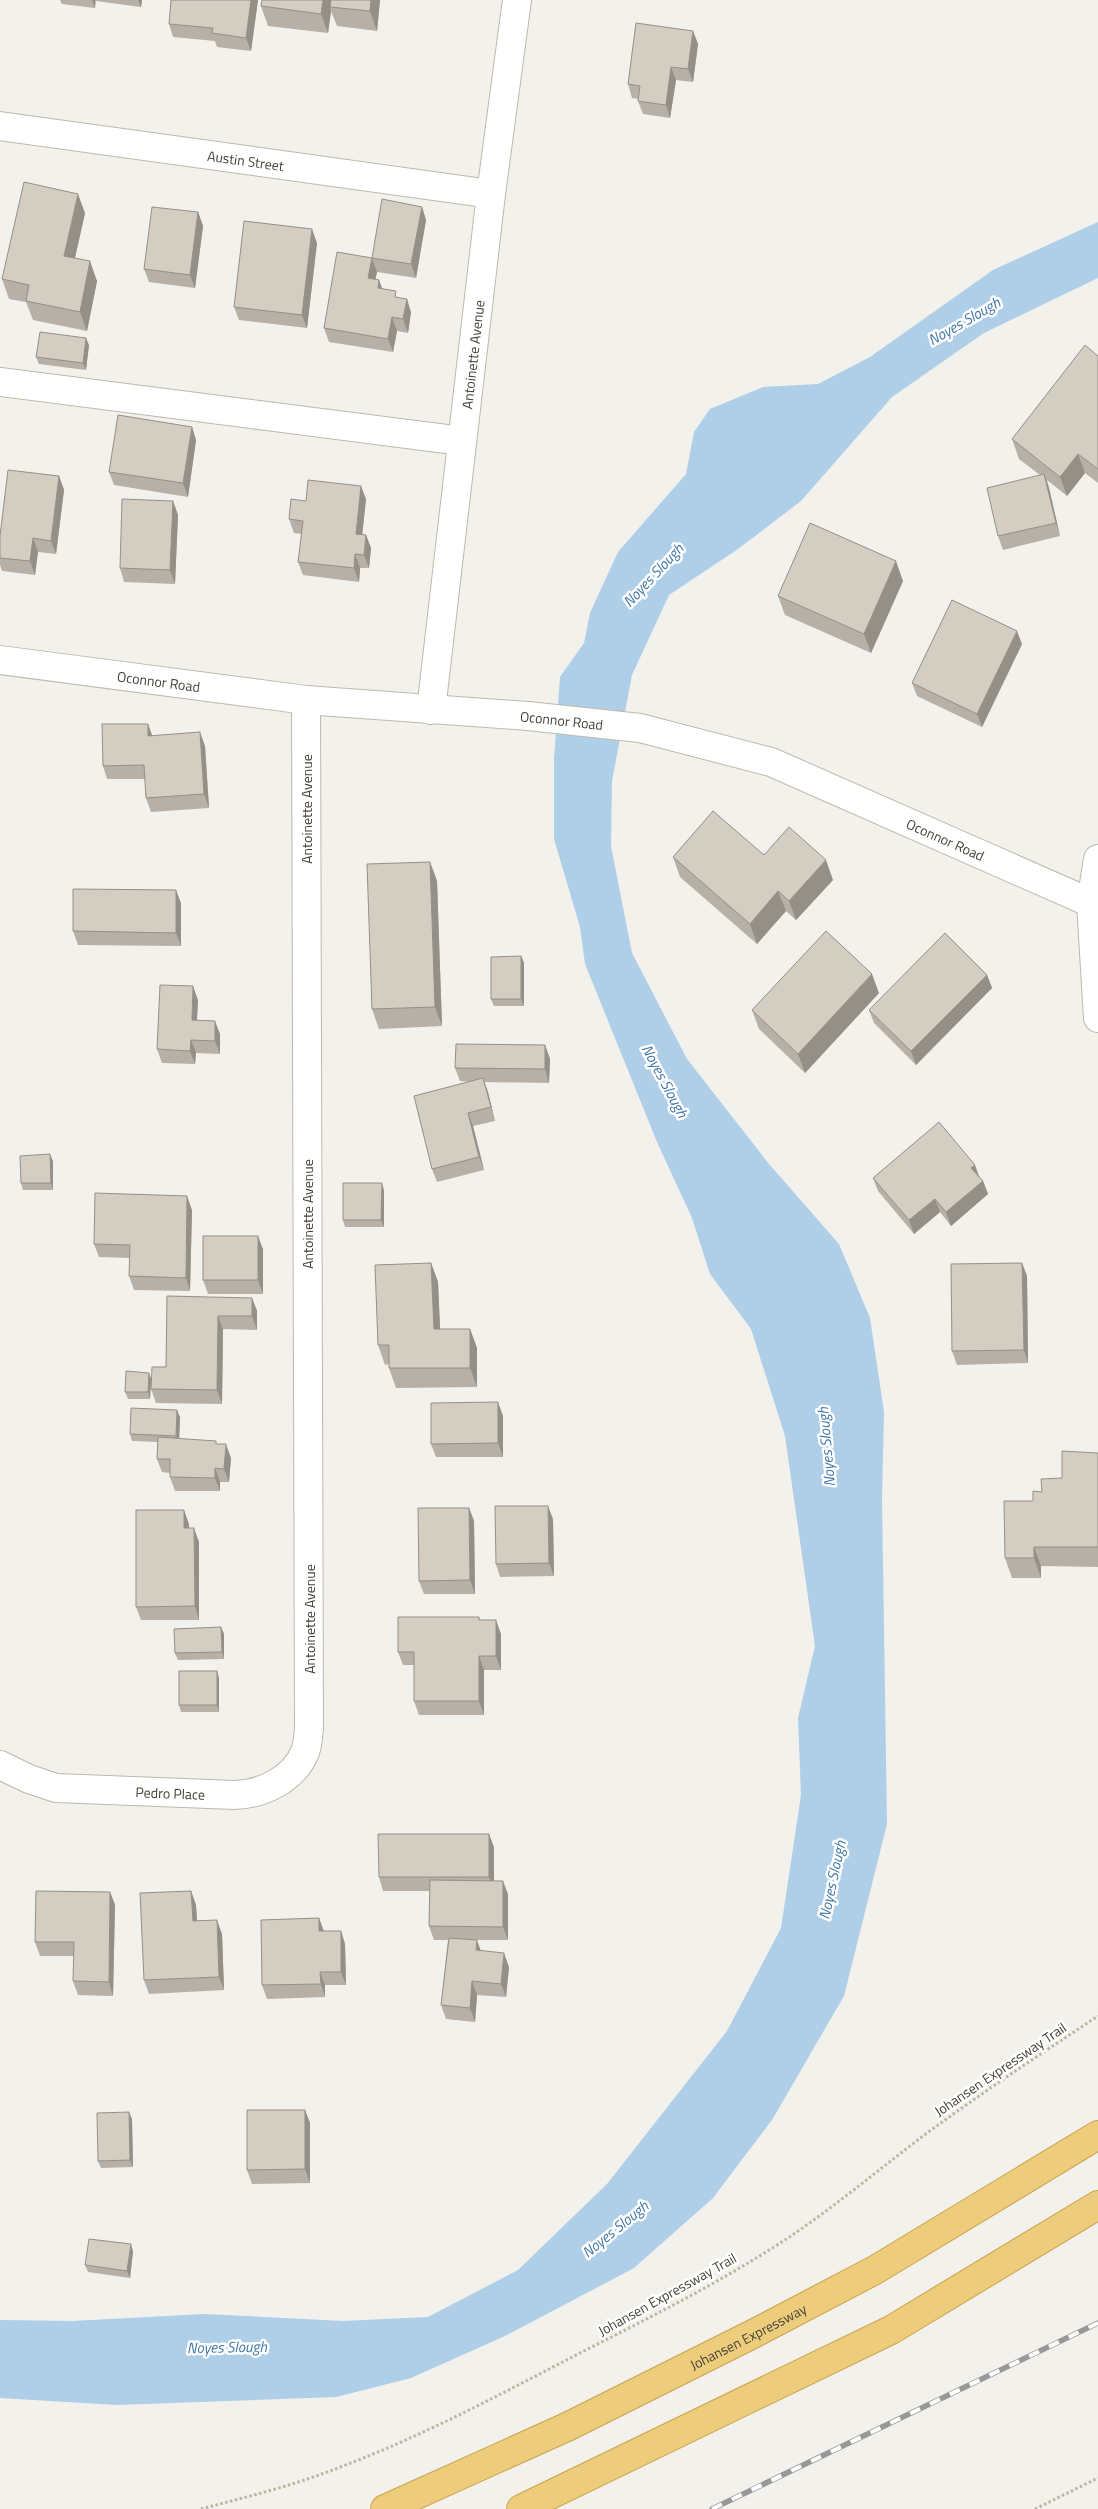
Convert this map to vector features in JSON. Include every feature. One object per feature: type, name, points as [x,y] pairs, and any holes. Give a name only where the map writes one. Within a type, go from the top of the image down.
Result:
[{"type":"highway","name":"Johansen Expressway","points":[[385,2509],[569,2426],[762,2330],[875,2270],[1098,2135]]},
{"type":"highway","points":[[891,2330],[1098,2205]]},
{"type":"highway","points":[[521,2509],[891,2330],[1098,2224]]},
{"type":"street","name":"Antoinette Avenue","points":[[431,710],[491,194],[517,0]]},
{"type":"street","name":"Austin Street","points":[[0,126],[491,194]]},
{"type":"street","points":[[0,382],[462,441]]},
{"type":"street","name":"Oconnor Road","points":[[0,660],[306,700],[528,716],[640,728],[771,762],[1091,903]]},
{"type":"street","name":"Antoinette Avenue","points":[[306,700],[309,1728]]},
{"type":"street","points":[[1098,859],[1091,903],[1098,1018]]},
{"type":"street","name":"Pedro Place","points":[[0,1765],[28,1779],[56,1788],[248,1795],[286,1778],[305,1752],[309,1728]]},
{"type":"path","name":"Johansen Expressway Trail","points":[[201,2509],[334,2470],[394,2445],[510,2390],[699,2292],[774,2247],[835,2206],[962,2108],[1098,2016]]},
{"type":"path","points":[[1035,2509],[1098,2478]]},
{"type":"water","name":"Noyes Slough","points":[[1098,222],[1098,278],[984,333],[892,397],[801,501],[738,549],[669,595],[632,675],[612,781],[611,846],[632,953],[687,1059],[769,1164],[839,1244],[870,1318],[884,1412],[882,1498],[887,1824],[844,1996],[772,2120],[713,2198],[634,2268],[505,2336],[411,2378],[336,2397],[117,2405],[0,2398],[0,2320],[72,2321],[205,2314],[343,2321],[428,2317],[518,2270],[607,2184],[727,2031],[781,1928],[801,1795],[798,1718],[815,1646],[785,1436],[751,1329],[710,1274],[692,1218],[657,1142],[585,964],[580,927],[554,839],[554,759],[560,677],[584,643],[590,613],[618,552],[686,474],[694,432],[710,409],[763,387],[818,384],[870,357],[993,270]]},
{"type":"building","points":[[171,0],[251,0],[246,38],[212,33],[213,28],[169,24]]},
{"type":"building","points":[[262,0],[323,0],[321,14],[261,6]]},
{"type":"building","points":[[331,0],[371,0],[370,11],[330,7]]},
{"type":"building","points":[[636,23],[693,31],[688,69],[671,67],[666,105],[638,101],[640,86],[628,84]]},
{"type":"building","points":[[24,182],[78,194],[64,256],[90,261],[80,312],[26,301],[29,285],[2,279]]},
{"type":"building","points":[[382,199],[422,207],[411,264],[372,258]]},
{"type":"building","points":[[152,207],[198,212],[190,275],[144,269]]},
{"type":"building","points":[[244,221],[312,229],[302,315],[234,307]]},
{"type":"building","points":[[337,252],[372,258],[368,278],[379,280],[378,288],[396,291],[395,297],[407,299],[403,319],[392,317],[388,339],[324,328]]},
{"type":"building","points":[[40,332],[86,338],[83,363],[36,357]]},
{"type":"building","points":[[1085,345],[1098,356],[1098,469],[1078,454],[1060,477],[1012,439]]},
{"type":"building","points":[[118,415],[192,427],[183,483],[109,472]]},
{"type":"building","points":[[8,470],[59,476],[51,541],[33,538],[30,561],[0,558],[0,536]]},
{"type":"building","points":[[1044,474],[1056,523],[998,536],[987,488]]},
{"type":"building","points":[[308,480],[361,486],[356,534],[366,535],[364,555],[355,554],[354,568],[298,562],[303,521],[289,519],[291,499],[306,501]]},
{"type":"building","points":[[122,499],[173,501],[170,570],[120,568]]},
{"type":"building","points":[[810,523],[896,561],[864,634],[778,596]]},
{"type":"building","points":[[952,600],[1017,631],[977,714],[912,683]]},
{"type":"building","points":[[102,724],[148,724],[148,736],[200,732],[204,794],[146,798],[144,765],[103,766]]},
{"type":"building","points":[[713,811],[764,855],[789,827],[826,860],[789,901],[778,891],[750,924],[673,857]]},
{"type":"building","points":[[430,862],[435,1007],[372,1009],[367,864]]},
{"type":"building","points":[[73,889],[176,890],[176,933],[73,931]]},
{"type":"building","points":[[826,931],[872,974],[798,1054],[752,1010]]},
{"type":"building","points":[[945,933],[987,975],[911,1051],[869,1010]]},
{"type":"building","points":[[521,956],[521,999],[491,999],[491,957]]},
{"type":"building","points":[[160,985],[193,986],[192,1020],[215,1021],[215,1041],[191,1040],[190,1051],[157,1049]]},
{"type":"building","points":[[456,1044],[545,1045],[545,1069],[455,1068]]},
{"type":"building","points":[[483,1078],[491,1107],[468,1113],[479,1157],[432,1169],[414,1096]]},
{"type":"building","points":[[939,1122],[975,1165],[971,1168],[983,1181],[946,1212],[935,1199],[909,1220],[873,1178]]},
{"type":"building","points":[[50,1154],[51,1183],[21,1183],[20,1156]]},
{"type":"building","points":[[343,1183],[382,1183],[381,1220],[343,1220]]},
{"type":"building","points":[[95,1193],[187,1196],[186,1278],[129,1276],[130,1245],[94,1244]]},
{"type":"building","points":[[203,1236],[258,1236],[258,1280],[203,1280]]},
{"type":"building","points":[[431,1263],[434,1329],[470,1329],[470,1368],[389,1368],[389,1345],[378,1345],[375,1265]]},
{"type":"building","points":[[1022,1263],[1024,1350],[952,1351],[951,1264]]},
{"type":"building","points":[[167,1296],[252,1298],[252,1316],[218,1316],[217,1390],[151,1389],[152,1367],[166,1367]]},
{"type":"building","points":[[126,1371],[149,1373],[148,1392],[125,1392]]},
{"type":"building","points":[[498,1402],[498,1443],[431,1444],[431,1403]]},
{"type":"building","points":[[131,1408],[177,1410],[176,1436],[130,1434]]},
{"type":"building","points":[[158,1437],[216,1441],[216,1444],[226,1444],[224,1469],[215,1468],[215,1478],[170,1477],[170,1459],[157,1459]]},
{"type":"building","points":[[1062,1451],[1098,1453],[1098,1547],[1034,1547],[1034,1558],[1005,1558],[1004,1501],[1033,1501],[1033,1491],[1042,1492],[1041,1479],[1062,1478]]},
{"type":"building","points":[[495,1506],[548,1506],[549,1563],[496,1564]]},
{"type":"building","points":[[418,1508],[469,1508],[470,1580],[419,1581]]},
{"type":"building","points":[[136,1510],[184,1510],[184,1528],[194,1528],[195,1606],[136,1607]]},
{"type":"building","points":[[398,1617],[479,1617],[479,1620],[496,1620],[496,1656],[479,1656],[479,1701],[414,1701],[414,1652],[398,1652]]},
{"type":"building","points":[[221,1627],[222,1652],[175,1653],[174,1629]]},
{"type":"building","points":[[179,1671],[217,1671],[217,1705],[179,1705]]},
{"type":"building","points":[[378,1834],[489,1834],[489,1877],[379,1877]]},
{"type":"building","points":[[430,1880],[503,1881],[503,1927],[429,1926]]},
{"type":"building","points":[[36,1891],[110,1892],[109,1982],[73,1981],[74,1942],[35,1942]]},
{"type":"building","points":[[191,1891],[193,1921],[217,1920],[219,1977],[144,1980],[140,1893]]},
{"type":"building","points":[[319,1918],[319,1931],[341,1931],[341,1972],[320,1972],[321,1984],[262,1985],[261,1920]]},
{"type":"building","points":[[449,1938],[477,1940],[476,1950],[504,1953],[501,1984],[472,1981],[470,2008],[441,2005]]},
{"type":"building","points":[[247,2110],[305,2110],[305,2169],[247,2170]]},
{"type":"building","points":[[129,2112],[130,2160],[98,2161],[97,2113]]},
{"type":"building","points":[[89,2239],[131,2244],[127,2271],[85,2265]]},
{"type":"railway","points":[[712,2509],[1098,2323]]}]
